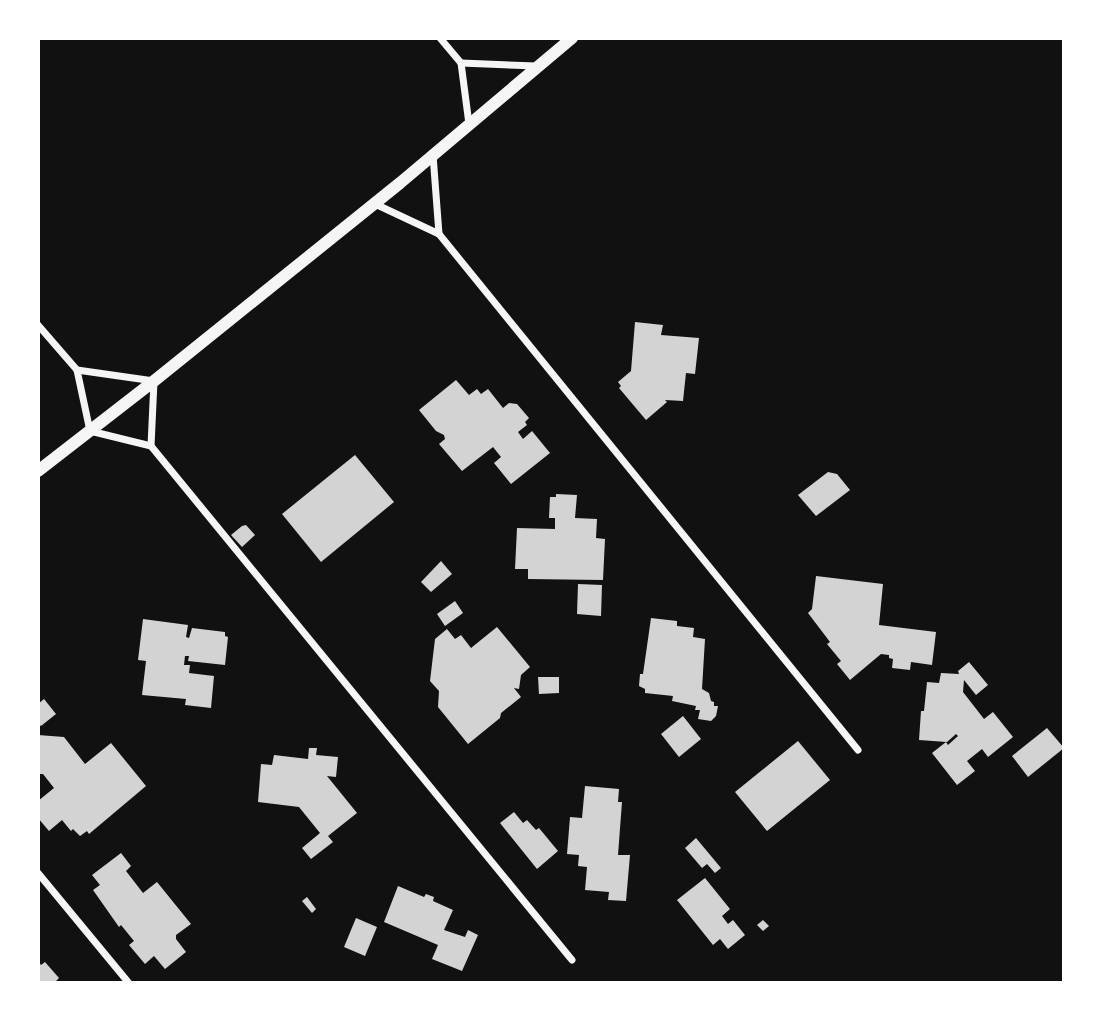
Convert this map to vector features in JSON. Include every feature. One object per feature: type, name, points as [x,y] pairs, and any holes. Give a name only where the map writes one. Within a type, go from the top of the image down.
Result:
[{"type":"street","points":[[440,38],[461,63],[468,124]]},
{"type":"street","points":[[38,471],[154,381],[572,38]]},
{"type":"street","points":[[461,63],[537,66]]},
{"type":"street","points":[[433,154],[439,234]]},
{"type":"street","points":[[373,203],[439,234],[858,750]]},
{"type":"street","points":[[38,325],[77,370],[90,431]]},
{"type":"street","points":[[77,370],[154,381]]},
{"type":"street","points":[[151,446],[154,381]]},
{"type":"street","points":[[90,431],[151,446],[572,960]]},
{"type":"street","points":[[38,873],[128,982]]},
{"type":"building","points":[[635,322],[663,325],[661,335],[699,338],[695,374],[686,373],[683,401],[665,400],[667,402],[646,420],[619,388],[621,386],[618,382],[631,371]]},
{"type":"building","points":[[456,380],[469,395],[477,389],[481,394],[488,389],[503,408],[509,403],[517,404],[529,418],[525,422],[527,425],[518,432],[523,439],[532,431],[550,453],[511,484],[494,463],[501,457],[493,447],[462,471],[439,444],[445,439],[444,435],[436,431],[419,410]]},
{"type":"building","points":[[355,455],[394,502],[321,562],[282,514]]},
{"type":"building","points":[[828,472],[837,474],[850,490],[816,516],[798,495]]},
{"type":"building","points":[[556,494],[577,495],[575,518],[597,519],[596,538],[605,539],[603,580],[528,579],[528,569],[515,569],[517,528],[555,529],[555,518],[549,518],[550,497],[556,497]]},
{"type":"building","points":[[246,525],[255,535],[242,547],[231,535]]},
{"type":"building","points":[[441,561],[452,574],[431,592],[421,582]]},
{"type":"building","points":[[816,576],[883,584],[879,625],[936,632],[932,665],[911,662],[910,670],[892,668],[893,659],[889,658],[889,655],[881,654],[850,680],[837,664],[841,661],[827,644],[830,642],[808,613],[812,609]]},
{"type":"building","points":[[578,584],[602,585],[601,616],[577,614]]},
{"type":"building","points":[[455,601],[463,613],[445,626],[437,614]]},
{"type":"building","points":[[651,618],[677,621],[677,626],[694,628],[693,637],[705,639],[702,689],[709,693],[714,706],[718,706],[716,716],[711,721],[698,719],[700,710],[695,710],[696,706],[672,701],[673,696],[645,693],[645,689],[639,686]]},
{"type":"building","points":[[143,619],[188,625],[186,637],[189,638],[192,628],[225,632],[228,637],[225,665],[188,661],[189,656],[185,656],[184,665],[190,665],[189,673],[214,676],[211,708],[185,705],[186,699],[142,695],[146,661],[138,660]]},
{"type":"building","points":[[497,627],[530,667],[521,675],[519,689],[514,688],[521,697],[468,744],[438,707],[439,691],[430,681],[435,639],[447,629],[455,639],[461,635],[471,648]]},
{"type":"building","points":[[969,662],[988,685],[976,695],[964,680],[963,692],[984,719],[993,712],[1013,737],[988,757],[982,749],[967,761],[975,771],[957,785],[932,753],[958,736],[956,734],[947,742],[919,740],[921,711],[924,711],[927,682],[939,683],[941,673],[959,674],[958,671]]},
{"type":"building","points":[[538,677],[559,677],[559,693],[539,694]]},
{"type":"building","points":[[44,699],[56,714],[41,726],[38,724],[38,704]]},
{"type":"building","points":[[683,716],[701,739],[679,757],[661,734]]},
{"type":"building","points":[[1047,728],[1064,748],[1028,777],[1012,756]]},
{"type":"building","points":[[38,735],[64,737],[85,764],[111,743],[146,786],[89,834],[87,831],[80,836],[73,829],[71,831],[62,820],[49,831],[38,818],[38,801],[54,788],[43,774],[38,774]]},
{"type":"building","points":[[798,741],[830,780],[767,831],[735,792]]},
{"type":"building","points":[[309,748],[317,748],[316,755],[338,757],[336,777],[327,776],[357,813],[328,836],[333,842],[311,859],[302,848],[320,833],[299,807],[258,802],[261,764],[272,765],[274,755],[308,759]]},
{"type":"building","points":[[585,786],[619,789],[618,802],[622,802],[618,855],[630,855],[626,901],[608,900],[609,892],[585,890],[587,867],[578,866],[579,855],[567,854],[570,817],[582,818]]},
{"type":"building","points":[[514,812],[523,823],[527,820],[536,830],[539,828],[558,851],[537,869],[500,823]]},
{"type":"building","points":[[696,838],[721,868],[715,873],[707,864],[702,868],[685,848]]},
{"type":"building","points":[[121,853],[131,866],[126,871],[143,893],[157,882],[191,924],[176,935],[186,952],[165,969],[154,956],[145,964],[129,945],[134,941],[121,925],[119,927],[93,890],[100,885],[92,875]]},
{"type":"building","points":[[705,878],[730,909],[722,916],[728,924],[733,920],[745,935],[728,949],[720,939],[713,945],[677,900]]},
{"type":"building","points":[[398,886],[424,897],[426,894],[434,897],[433,901],[453,910],[444,930],[465,937],[468,930],[478,935],[462,971],[432,959],[438,945],[384,922]]},
{"type":"building","points":[[307,897],[316,909],[312,913],[302,901]]},
{"type":"building","points":[[356,918],[377,927],[365,956],[344,947]]},
{"type":"building","points":[[763,920],[769,926],[763,931],[757,925]]},
{"type":"building","points":[[38,961],[41,965],[45,962],[59,978],[57,982],[38,982]]}]
